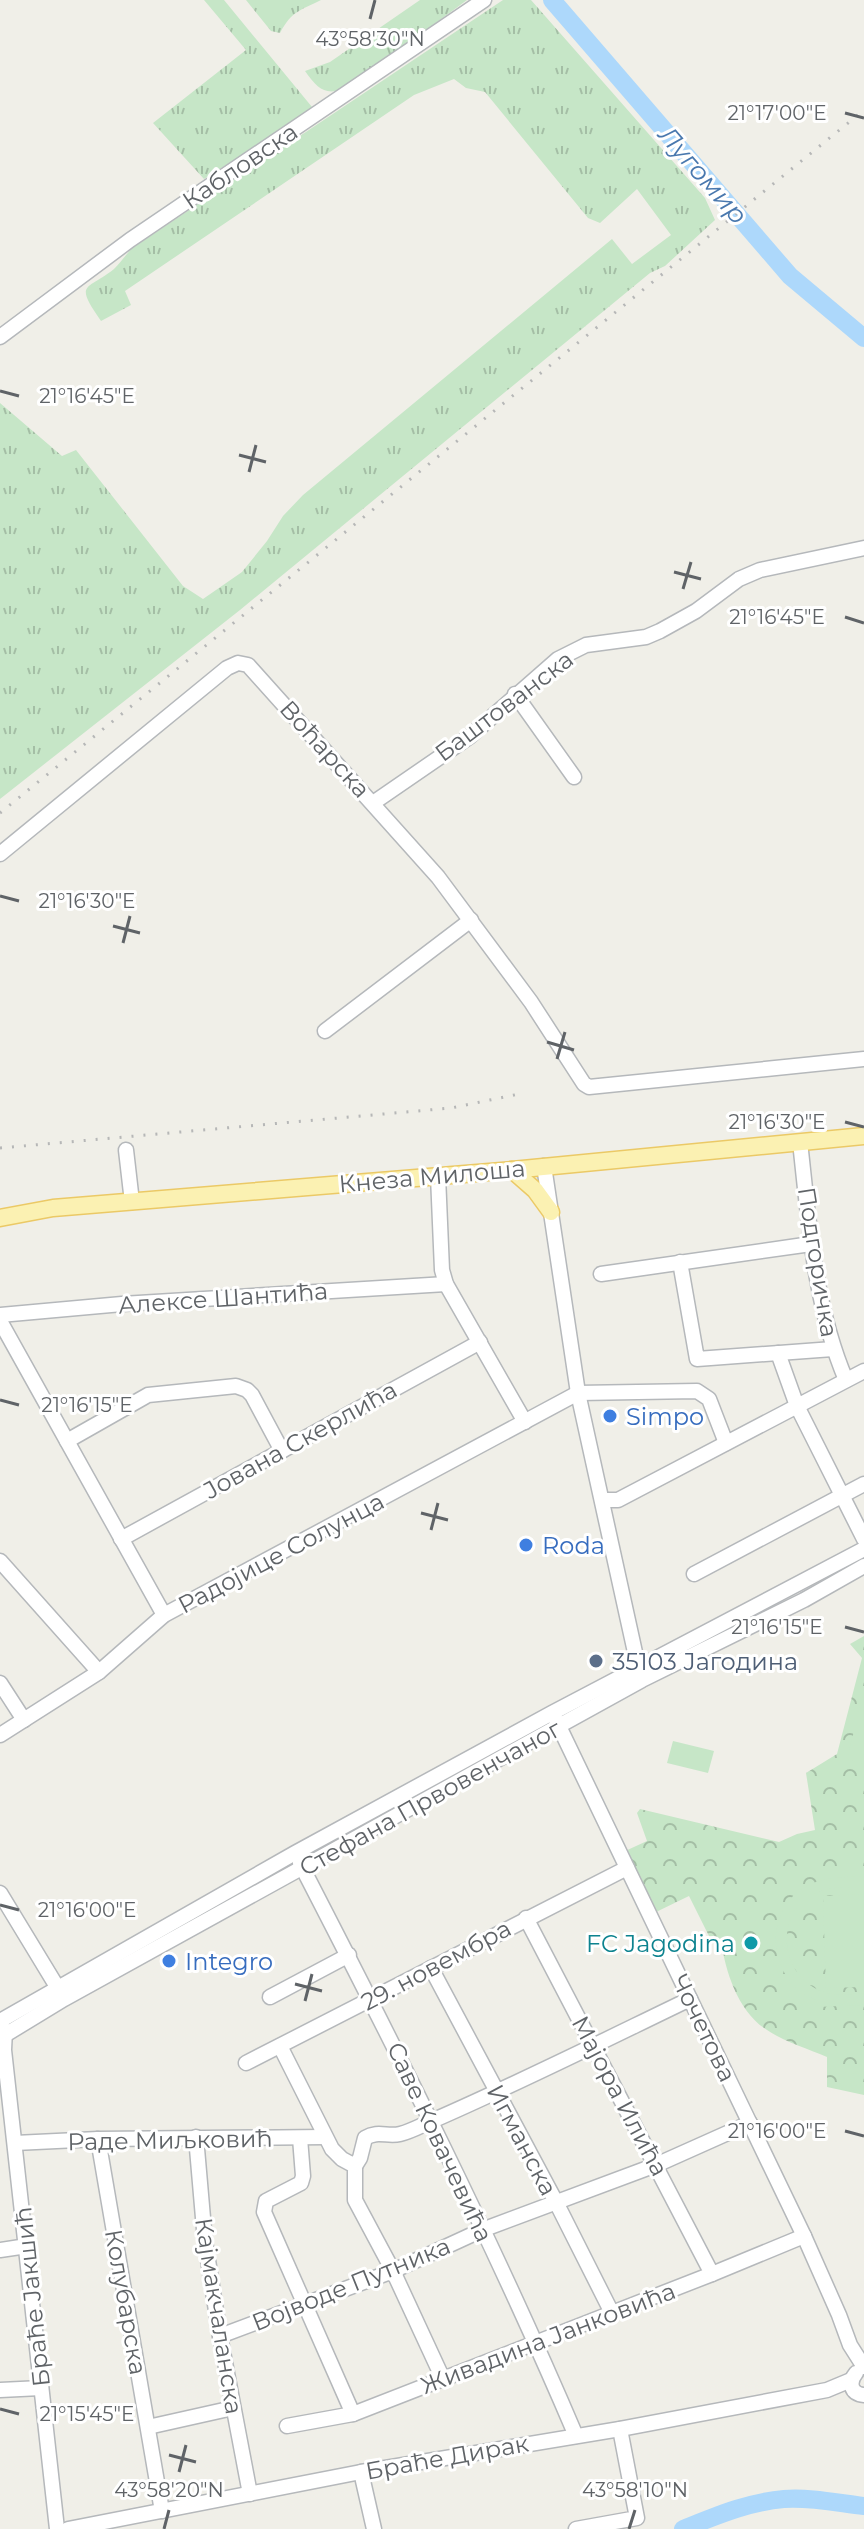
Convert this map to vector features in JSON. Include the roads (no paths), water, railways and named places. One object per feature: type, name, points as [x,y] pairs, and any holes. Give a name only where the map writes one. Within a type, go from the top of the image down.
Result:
[{"type":"main road","name":"Кнеза Милоша","points":[[0,1218],[53,1208],[512,1170],[864,1136]]},
{"type":"main road","points":[[512,1170],[535,1190],[551,1212]]},
{"type":"street","name":"Кабловска","points":[[0,337],[130,240],[484,0]]},
{"type":"street","name":"Баштованска","points":[[373,803],[469,737],[558,659],[586,645],[646,637],[660,631],[696,611],[739,579],[760,570],[864,548]]},
{"type":"street","name":"Воћарска","points":[[0,854],[227,668],[238,663],[248,665],[438,877],[531,1002],[584,1084],[589,1087],[864,1059]]},
{"type":"street","points":[[515,694],[574,777]]},
{"type":"street","points":[[325,1031],[471,920]]},
{"type":"street","name":"Подгоричка","points":[[800,1142],[811,1244],[833,1349],[846,1380]]},
{"type":"street","points":[[126,1150],[132,1202]]},
{"type":"street","points":[[544,1166],[578,1393],[640,1674]]},
{"type":"street","points":[[438,1176],[442,1270],[446,1284],[525,1422]]},
{"type":"street","points":[[601,1274],[811,1244]]},
{"type":"street","points":[[680,1262],[697,1359],[833,1349]]},
{"type":"street","name":"Алексе Шантића","points":[[0,1315],[122,1304],[446,1284]]},
{"type":"street","points":[[0,1321],[164,1615]]},
{"type":"street","name":"Јована Скерлића","points":[[121,1539],[480,1342]]},
{"type":"street","points":[[778,1353],[797,1406],[864,1539]]},
{"type":"street","points":[[603,1500],[618,1500],[864,1371]]},
{"type":"street","points":[[67,1441],[148,1395],[236,1386],[252,1395],[282,1451]]},
{"type":"street","points":[[578,1393],[697,1391],[709,1399],[726,1443]]},
{"type":"street","name":"Радојице Солунца","points":[[0,1735],[99,1672],[164,1615],[578,1393]]},
{"type":"street","points":[[694,1574],[864,1484]]},
{"type":"street","name":"Стефана Првовенчаног","points":[[3,2028],[295,1853],[640,1674],[864,1549]]},
{"type":"street","points":[[0,1561],[99,1672]]},
{"type":"street","name":"Стефана Првовенчаног","points":[[640,1674],[804,1600],[864,1566]]},
{"type":"street","points":[[0,1683],[24,1720]]},
{"type":"street","name":"Стефана Првовенчаног","points":[[61,1993],[303,1869],[555,1719]]},
{"type":"street","name":"Чочетова","points":[[555,1719],[804,2236],[850,2345],[864,2410]]},
{"type":"street","name":"Саве Ковачевића","points":[[295,1853],[372,1999],[431,2121],[536,2343],[576,2436]]},
{"type":"street","name":"29. новембра","points":[[246,2063],[627,1868]]},
{"type":"street","points":[[0,1893],[61,1993]]},
{"type":"street","name":"Мајора Илића","points":[[526,1918],[712,2274]]},
{"type":"street","points":[[270,1997],[349,1955]]},
{"type":"street","name":"Игманска","points":[[431,1968],[612,2313]]},
{"type":"street","points":[[443,2379],[393,2271],[355,2200],[355,2166],[365,2138],[381,2132],[399,2134],[431,2121],[690,1999]]},
{"type":"street","name":"Браће Јакшић","points":[[3,2028],[57,2529]]},
{"type":"street","points":[[280,2046],[332,2149],[355,2166]]},
{"type":"street","name":"Војводе Путника","points":[[220,2336],[393,2271],[482,2230],[656,2165],[750,2123]]},
{"type":"street","name":"Раде Миљковић","points":[[15,2143],[196,2137],[325,2137]]},
{"type":"street","name":"Кајмакчаланска","points":[[196,2137],[205,2241],[250,2494]]},
{"type":"street","points":[[300,2138],[301,2183],[266,2201],[264,2212],[353,2414]]},
{"type":"street","name":"Колубарска","points":[[98,2139],[162,2511]]},
{"type":"street","name":"Живадина Јанковића","points":[[287,2426],[353,2414],[804,2236]]},
{"type":"street","points":[[0,2250],[27,2246]]},
{"type":"street","name":"Браће Дирак","points":[[68,2529],[361,2472],[620,2429],[858,2382]]},
{"type":"street","points":[[0,2390],[41,2388]]},
{"type":"street","points":[[148,2427],[233,2408]]},
{"type":"street","points":[[576,2529],[637,2518],[620,2429]]},
{"type":"street","points":[[361,2472],[374,2529]]},
{"type":"waterway","name":"Лугомир","points":[[552,0],[790,276],[864,338]]},
{"type":"waterway","points":[[683,2529],[732,2510],[784,2499],[864,2506]]},
{"type":"railway","points":[[0,813],[864,110]]},
{"type":"railway","points":[[0,1148],[451,1108],[519,1094]]},
{"type":"place","name":"Simpo","points":[[610,1416]]},
{"type":"place","name":"Roda","points":[[526,1545]]},
{"type":"place","name":"35103 Јагодина","points":[[596,1661]]},
{"type":"place","name":"FC Jagodina","points":[[751,1943]]},
{"type":"place","name":"Integro","points":[[169,1961]]}]
